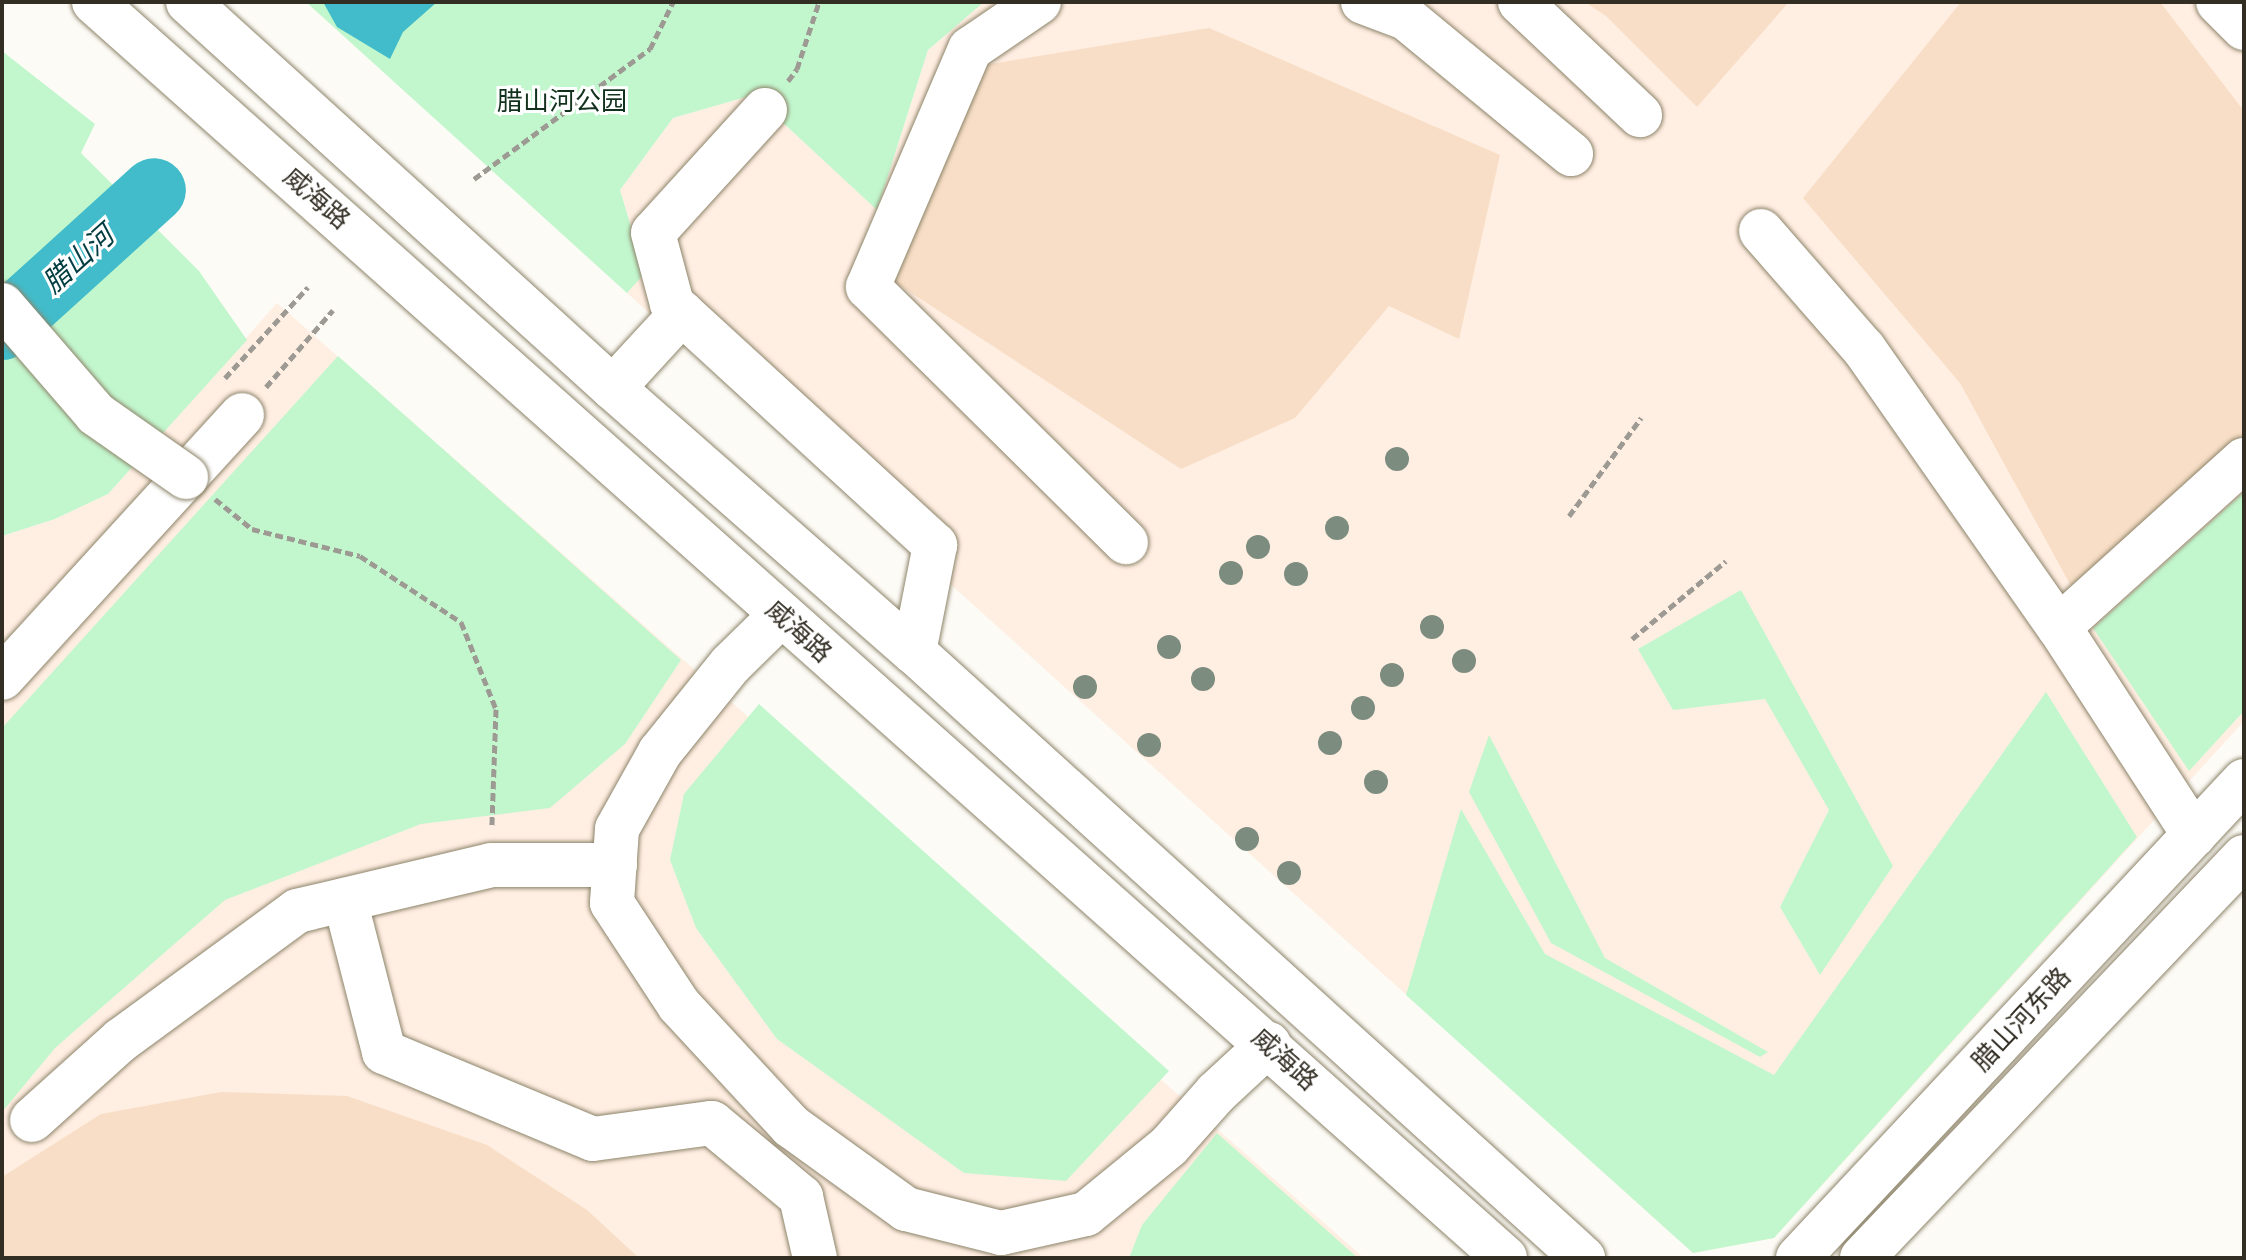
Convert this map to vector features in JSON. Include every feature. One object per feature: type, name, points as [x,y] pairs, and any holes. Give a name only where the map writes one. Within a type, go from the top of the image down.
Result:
[{"type":"main road","name":"威海路","points":[[94,2],[406,276],[781,615],[1269,1044],[1505,1258]]},
{"type":"main road","name":"威海路","points":[[188,2],[613,388],[914,652],[1583,1258]]},
{"type":"main road","points":[[1039,2],[970,49],[868,287],[1126,542]]},
{"type":"main road","points":[[1363,2],[1406,18],[1571,154]]},
{"type":"main road","points":[[1520,2],[1640,115]]},
{"type":"main road","points":[[2218,2],[2244,28]]},
{"type":"main road","points":[[765,110],[653,233],[672,304],[935,545],[914,652]]},
{"type":"main road","points":[[1761,231],[1864,349],[2059,627],[2194,835]]},
{"type":"main road","points":[[2,305],[96,414],[186,477]]},
{"type":"main road","points":[[613,388],[682,313]]},
{"type":"main road","points":[[2,678],[242,415]]},
{"type":"main road","points":[[2059,627],[2244,460]]},
{"type":"main road","points":[[781,615],[730,665],[660,752],[617,829],[612,903],[679,1005],[791,1126],[906,1209],[1001,1233],[1046,1240],[1086,1214],[1169,1146],[1216,1093],[1269,1044]]},
{"type":"main road","name":"腊山河东路","points":[[1798,1258],[2244,781]]},
{"type":"main road","name":"腊山河东路","points":[[1862,1258],[2244,857]]},
{"type":"main road","points":[[32,1120],[121,1040],[297,911],[491,865],[615,865]]},
{"type":"main road","points":[[345,900],[384,1052],[593,1139],[712,1123],[801,1197],[815,1258]]},
{"type":"main road","points":[[759,1162],[791,1126]]},
{"type":"path","points":[[474,179],[650,49],[673,2]]},
{"type":"path","points":[[765,110],[797,69],[819,2]]},
{"type":"path","points":[[242,415],[333,310]]},
{"type":"path","points":[[1569,516],[1641,418]]},
{"type":"path","points":[[252,529],[360,556],[461,622],[496,709],[491,865]]},
{"type":"path","points":[[1632,639],[1726,561]]},
{"type":"shaded area","points":[[984,2],[2244,2],[2244,721],[1774,1238],[1693,1253],[627,293],[645,273],[620,190],[673,118],[753,95],[877,209],[928,50]]},
{"type":"shaded area","points":[[277,303],[1364,1258],[2,1258],[2,536],[55,519],[108,494]]},
{"type":"green space","name":"腊山河公园","points":[[306,2],[984,2],[928,50],[877,210],[753,95],[673,118],[620,190],[645,273],[627,293]]},
{"type":"green space","points":[[2,51],[95,124],[81,153],[199,271],[247,340],[108,494],[55,519],[2,536]]},
{"type":"green space","points":[[338,356],[681,660],[625,744],[550,808],[421,824],[225,900],[55,1048],[2,1112],[2,728]]},
{"type":"green space","points":[[2244,492],[2244,711],[2189,771],[2093,628]]},
{"type":"green space","points":[[1741,590],[1893,866],[1820,975],[1780,907],[1829,810],[1765,699],[1673,710],[1638,649]]},
{"type":"green space","points":[[2046,692],[2137,837],[1774,1238],[1693,1253],[1406,995],[1461,809],[1545,954],[1774,1075]]},
{"type":"green space","points":[[759,704],[1169,1071],[1066,1181],[964,1173],[777,1039],[696,928],[670,860],[684,794]]},
{"type":"green space","points":[[1489,735],[1605,958],[1768,1052],[1760,1057],[1551,943],[1469,792]]},
{"type":"green space","points":[[1217,1133],[1358,1258],[1129,1258],[1142,1225]]},
{"type":"water","points":[[323,2],[437,2],[403,32],[390,59],[337,27]]},
{"type":"building","points":[[1585,2],[1789,2],[1697,107],[1606,16]]},
{"type":"building","points":[[1961,2],[2160,2],[2244,111],[2244,434],[2071,586],[1960,383],[1803,198]]},
{"type":"building","points":[[1209,28],[1500,155],[1459,339],[1389,306],[1295,418],[1181,469],[887,277],[966,68]]},
{"type":"building","points":[[221,1092],[347,1096],[487,1145],[587,1210],[639,1258],[2,1258],[2,1177],[101,1114]]},
{"type":"waterway","name":"腊山河","points":[[2,328],[154,190]]}]
